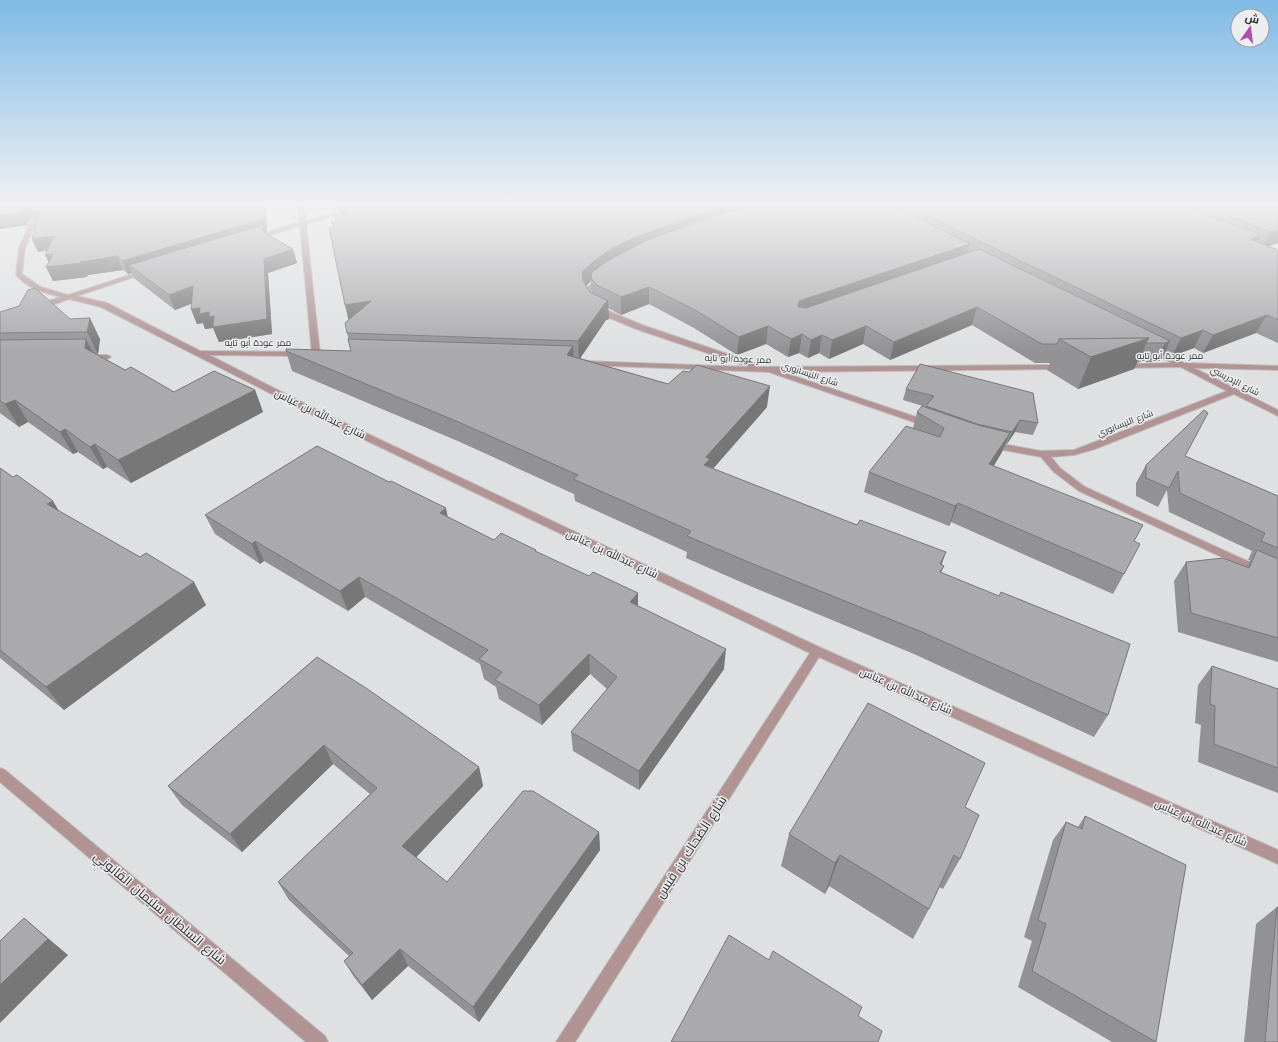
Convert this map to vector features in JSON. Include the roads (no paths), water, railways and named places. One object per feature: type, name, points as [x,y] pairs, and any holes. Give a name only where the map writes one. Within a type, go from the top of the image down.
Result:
[{"type":"street","name":"شارع عبدالله بن عباس","points":[[20,254],[18,264],[19,276],[29,285],[48,293],[104,305],[312,411],[817,651],[1278,857]]},
{"type":"street","name":"ممر عودة أبو تايه","points":[[198,353],[320,354],[307,254]]},
{"type":"street","points":[[28,310],[151,270]]},
{"type":"street","name":"شارع النيسابوري","points":[[610,272],[594,282],[587,290],[588,298],[594,306],[608,314],[638,327],[939,428]]},
{"type":"street","name":"شارع الإدريسي","points":[[1142,345],[1278,413]]},
{"type":"street","points":[[84,357],[107,357]]},
{"type":"street","name":"ممر عودة أبو تايه","points":[[576,363],[766,370],[1074,367]]},
{"type":"street","name":"ممر عودة أبو تايه","points":[[1113,366],[1278,368]]},
{"type":"street","name":"شارع النيسابوري","points":[[983,442],[1012,450],[1043,454],[1070,453],[1092,447],[1234,391]]},
{"type":"street","points":[[1043,454],[1057,470],[1082,489],[1278,579]]},
{"type":"street","name":"شارع الضحاك بن قيس","points":[[565,1042],[817,651]]},
{"type":"street","name":"شارع السلطان سليمان القانوني","points":[[0,774],[319,1042]]}]
